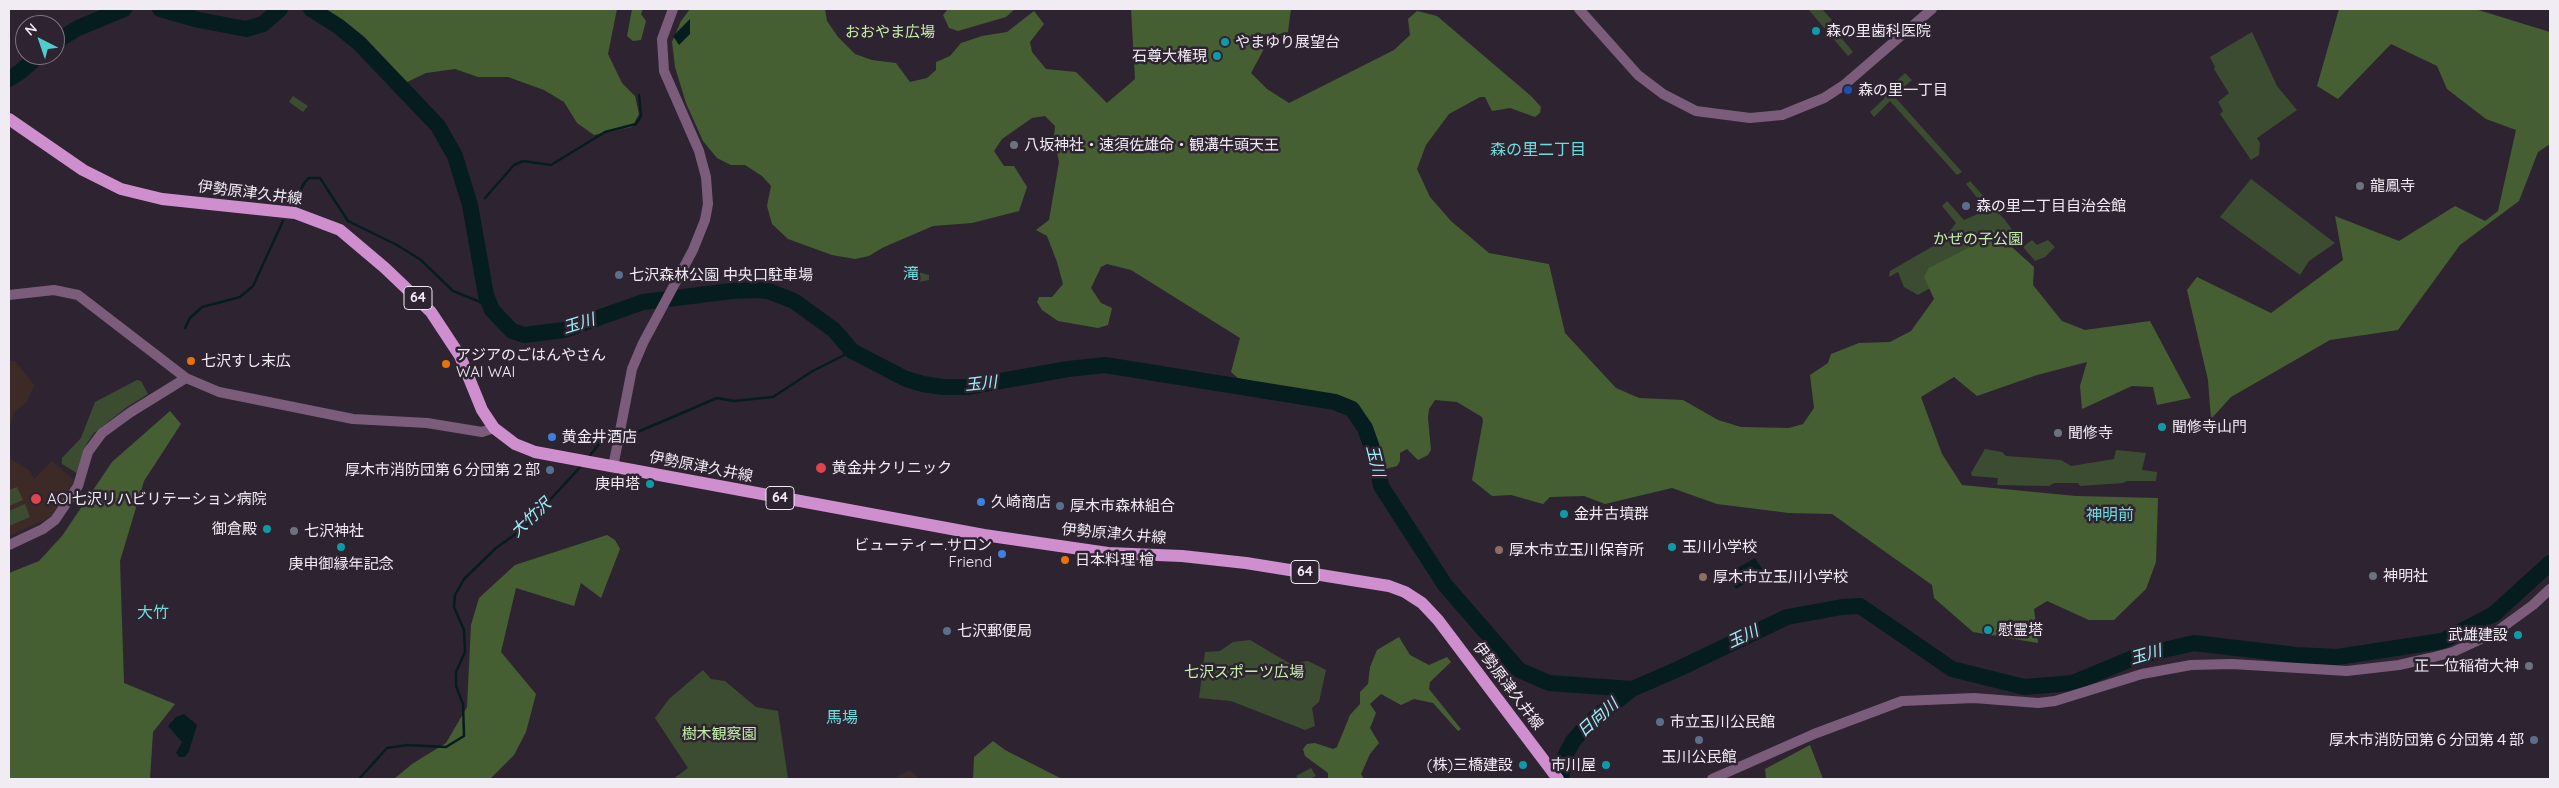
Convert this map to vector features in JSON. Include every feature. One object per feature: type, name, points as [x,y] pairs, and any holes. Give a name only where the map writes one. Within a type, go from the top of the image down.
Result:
[{"type":"main road","name":"伊勢原津久井線","points":[[9,118],[83,170],[121,189],[162,199],[295,213],[328,224],[345,233],[390,272],[431,312],[453,342],[482,410],[494,428],[507,440],[521,447],[553,456],[984,535],[1108,553],[1226,560],[1389,586],[1422,603],[1438,620],[1555,776]]},
{"type":"street","points":[[613,467],[632,369],[655,320],[693,250],[705,220],[708,191],[699,151],[664,71],[662,39],[673,9]]},
{"type":"street","points":[[1579,9],[1638,74],[1663,94],[1696,111],[1750,118],[1782,115],[1829,95],[1861,71],[1932,9]]},
{"type":"street","points":[[9,295],[54,290],[78,295],[90,302],[186,378],[219,392],[352,419],[448,426],[482,432],[494,428]]},
{"type":"street","points":[[9,545],[43,529],[55,520],[78,486],[88,452],[102,433],[131,412],[186,378]]},
{"type":"street","points":[[1712,779],[1829,728],[1902,701],[1974,698],[2038,703],[2055,701],[2142,674],[2191,665],[2232,664],[2347,671],[2399,665],[2430,658],[2453,652],[2496,632],[2533,605],[2550,589]]},
{"type":"shaded area","points":[[690,19],[690,34],[679,45],[673,36]]},
{"type":"shaded area","points":[[9,361],[15,361],[34,385],[27,402],[14,412],[9,429]]},
{"type":"shaded area","name":"AOI七沢リハビリテーション病院","points":[[9,458],[30,471],[34,479],[52,461],[75,481],[51,516],[9,536]]},
{"type":"shaded area","points":[[1755,558],[1764,572],[1736,589],[1727,574]]},
{"type":"shaded area","points":[[184,714],[197,725],[189,751],[185,757],[179,757],[176,753],[182,742],[168,726],[176,717]]},
{"type":"shaded area","points":[[910,770],[919,779],[893,779]]},
{"type":"green space","points":[[319,9],[617,9],[608,54],[622,83],[635,96],[639,114],[632,127],[594,135],[577,123],[564,102],[544,90],[508,77],[478,77],[455,69],[426,73],[407,82],[391,73],[347,30]]},
{"type":"green space","points":[[632,9],[643,9],[641,14],[646,21],[641,40],[633,41],[627,36]]},
{"type":"green space","points":[[690,9],[825,9],[827,21],[838,37],[855,54],[872,60],[896,63],[910,82],[927,78],[936,70],[936,62],[950,56],[961,43],[982,36],[1007,32],[1034,11],[1044,24],[1030,42],[1032,52],[1046,69],[1076,72],[1107,103],[1135,79],[1131,9],[1291,9],[1288,32],[1271,36],[1251,73],[1267,89],[1289,103],[1394,50],[1410,35],[1408,19],[1417,11],[1437,16],[1531,96],[1541,107],[1540,113],[1535,117],[1510,108],[1492,111],[1485,97],[1480,97],[1449,114],[1426,145],[1417,169],[1430,197],[1451,221],[1489,253],[1549,264],[1565,333],[1616,388],[1639,398],[1683,400],[1718,420],[1741,427],[1789,428],[1803,424],[1814,408],[1810,375],[1828,363],[1831,354],[1859,343],[1890,342],[1911,331],[1934,299],[1924,277],[1929,268],[1970,247],[1993,230],[2034,267],[2033,285],[2062,321],[2085,330],[2150,321],[2191,398],[2157,405],[2153,387],[2132,386],[2082,409],[2080,386],[2087,362],[2037,375],[1977,396],[1954,377],[1921,397],[1942,454],[1962,485],[2076,496],[2158,498],[2156,562],[2146,589],[2114,620],[2089,620],[2047,601],[2034,609],[2038,643],[1973,632],[1934,598],[1932,585],[1832,514],[1789,513],[1717,504],[1672,488],[1605,504],[1584,496],[1550,497],[1543,504],[1511,495],[1492,496],[1472,480],[1483,421],[1482,417],[1457,402],[1435,400],[1429,409],[1431,450],[1428,455],[1418,460],[1407,449],[1400,453],[1400,461],[1397,466],[1385,469],[1359,405],[1340,399],[1238,378],[1231,372],[1240,338],[1131,270],[1107,264],[1101,267],[1091,288],[1101,303],[1112,308],[1108,325],[1098,328],[1058,321],[1042,310],[1037,302],[1039,297],[1052,297],[1063,284],[1047,236],[1036,230],[1049,220],[1059,162],[1054,137],[1055,126],[1045,116],[1032,118],[1002,139],[994,151],[1004,166],[1014,166],[1027,187],[1019,211],[972,223],[933,226],[882,248],[869,256],[855,259],[832,255],[788,239],[772,224],[767,206],[771,186],[762,176],[745,165],[731,165],[717,158],[703,141],[686,103],[675,67],[672,42],[681,21]]},
{"type":"green space","points":[[948,9],[1015,9],[1006,17],[958,31],[949,28],[943,15]]},
{"type":"green space","points":[[1808,9],[1822,9],[1832,20],[1829,23],[1853,52],[1848,56]]},
{"type":"green space","points":[[2339,9],[2475,9],[2550,32],[2550,144],[2538,152],[2519,201],[2460,245],[2398,330],[2330,340],[2231,397],[2211,419],[2208,380],[2187,290],[2197,277],[2271,313],[2343,260],[2335,216],[2399,241],[2455,206],[2485,221],[2498,211],[2516,130],[2486,119],[2447,89],[2437,66],[2391,44],[2338,99],[2317,86]]},
{"type":"green space","points":[[2252,32],[2277,86],[2297,110],[2257,138],[2260,143],[2259,155],[2251,160],[2220,114],[2223,111],[2218,102],[2229,93],[2214,69],[2215,67],[2210,57]]},
{"type":"green space","points":[[1905,73],[1912,80],[1894,96],[1962,172],[1957,175],[1890,101],[1874,117],[1870,112],[1885,98],[1874,85],[1878,82],[1888,89]]},
{"type":"green space","points":[[293,96],[308,106],[303,112],[289,102]]},
{"type":"green space","points":[[2251,179],[2335,243],[2309,261],[2300,275],[2220,217]]},
{"type":"green space","name":"かぜの子公園","points":[[1970,181],[2005,220],[2021,242],[2017,246],[2013,241],[2000,247],[1918,295],[1904,287],[1898,272],[1889,277],[1890,271],[1942,241],[1956,223],[1942,206],[1947,201],[1964,220],[1987,210],[1966,184]]},
{"type":"green space","points":[[2032,240],[2037,245],[2048,240],[2055,247],[2045,257],[2035,261],[2023,247]]},
{"type":"green space","points":[[918,272],[929,275],[929,280],[919,282],[911,278],[911,274]]},
{"type":"green space","points":[[137,380],[141,381],[148,394],[127,407],[94,433],[87,443],[78,474],[62,464],[62,458],[81,438],[95,402]]},
{"type":"green space","points":[[170,411],[181,424],[144,481],[120,561],[124,683],[175,704],[153,732],[150,779],[9,779],[9,573],[39,561],[62,536],[112,462]]},
{"type":"green space","points":[[1985,449],[2002,452],[2006,456],[2061,460],[2071,466],[2114,459],[2116,450],[2146,453],[2142,470],[2157,472],[2156,481],[2127,481],[2123,483],[2080,486],[2078,483],[2054,483],[2049,486],[1997,485],[1998,478],[1972,476],[1971,473]]},
{"type":"green space","points":[[17,487],[23,500],[9,506],[9,490]]},
{"type":"green space","points":[[25,504],[30,517],[9,526],[9,511]]},
{"type":"green space","points":[[607,535],[615,540],[620,549],[601,598],[581,583],[574,606],[516,588],[501,652],[536,694],[526,732],[514,755],[490,779],[394,779],[412,764],[446,743],[467,707],[471,625],[479,598],[515,565]]},
{"type":"green space","points":[[1399,637],[1410,655],[1429,665],[1447,657],[1451,662],[1430,682],[1429,689],[1461,729],[1458,731],[1433,703],[1414,699],[1401,705],[1381,694],[1370,704],[1376,713],[1370,728],[1379,743],[1370,754],[1361,774],[1364,779],[1328,779],[1328,773],[1305,756],[1303,749],[1307,744],[1315,743],[1333,749],[1337,747],[1350,715],[1360,704],[1360,692],[1368,684],[1370,667],[1377,650]]},
{"type":"green space","name":"七沢スポーツ広場","points":[[1250,640],[1294,666],[1308,661],[1326,670],[1319,702],[1312,708],[1315,726],[1305,730],[1231,701],[1199,698],[1205,652],[1220,651],[1233,642]]},
{"type":"green space","name":"樹木観察園","points":[[703,670],[711,679],[725,681],[756,707],[778,711],[788,779],[673,779],[688,768],[655,718],[669,699]]},
{"type":"green space","points":[[993,741],[1005,750],[1062,779],[973,779],[974,757]]},
{"type":"green space","points":[[1810,745],[1823,779],[1766,779],[1765,769]]},
{"type":"green space","points":[[1311,768],[1316,776],[1310,779],[1298,779],[1296,776]]},
{"type":"waterway","name":"玉川","points":[[65,36],[78,28],[124,9]]},
{"type":"waterway","name":"玉川","points":[[160,9],[199,20],[246,29],[263,24],[280,9]]},
{"type":"waterway","name":"玉川","points":[[311,9],[338,26],[359,43],[438,126],[455,156],[470,205],[486,295],[492,310],[512,331],[524,335],[564,330],[643,302],[732,291],[768,291],[794,301],[834,330],[852,351],[906,379],[923,384],[943,387],[967,387],[1068,369],[1105,365],[1335,402],[1352,409],[1365,428],[1377,462],[1381,486],[1445,585],[1519,670],[1549,683],[1632,689],[1787,617],[1842,607],[1860,606],[1952,669],[2024,687],[2073,683],[2138,656],[2194,643],[2296,655],[2337,657],[2442,641],[2494,614],[2550,563]]},
{"type":"waterway","name":"玉川","points":[[9,79],[28,65]]},
{"type":"waterway","points":[[485,198],[514,165],[523,161],[551,165],[605,132],[636,124],[641,116],[639,95]]},
{"type":"waterway","points":[[292,204],[309,178],[320,178],[348,221],[397,245],[421,260],[453,291],[478,301],[492,310]]},
{"type":"waterway","name":"玉川","points":[[470,207],[476,205]]},
{"type":"waterway","points":[[185,328],[190,318],[202,307],[240,297],[253,286],[283,221]]},
{"type":"waterway","name":"大竹沢","points":[[621,436],[633,434],[717,398],[734,401],[773,397],[811,372],[852,351]]},
{"type":"waterway","name":"大竹沢","points":[[588,458],[602,440],[616,437]]},
{"type":"waterway","name":"大竹沢","points":[[359,779],[387,748],[407,745],[446,747],[464,736],[463,704],[456,686],[456,672],[465,652],[464,630],[454,607],[455,595],[464,579],[496,548],[524,528],[583,464]]},
{"type":"waterway","name":"日向川","points":[[1561,779],[1565,756],[1573,741],[1590,722],[1632,689]]},
{"type":"place","name":"森の里歯科医院","points":[[1816,31]]},
{"type":"place","name":"やまゆり展望台","points":[[1225,42]]},
{"type":"place","name":"石尊大権現","points":[[1217,56]]},
{"type":"place","name":"森の里一丁目","points":[[1848,90]]},
{"type":"place","name":"八坂神社・速須佐雄命・観溝牛頭天王","points":[[1014,145]]},
{"type":"place","name":"龍鳳寺","points":[[2360,186]]},
{"type":"place","name":"森の里二丁目自治会館","points":[[1966,206]]},
{"type":"place","name":"七沢森林公園 中央口駐車場","points":[[619,275]]},
{"type":"place","name":"七沢すし末広","points":[[191,361]]},
{"type":"place","name":"アジアのごはんやさん WAI WAI","points":[[446,364]]},
{"type":"place","name":"聞修寺山門","points":[[2162,427]]},
{"type":"place","name":"聞修寺","points":[[2058,433]]},
{"type":"place","name":"黄金井酒店","points":[[552,437]]},
{"type":"place","name":"黄金井クリニック","points":[[821,468]]},
{"type":"place","name":"厚木市消防団第６分団第２部","points":[[550,470]]},
{"type":"place","name":"庚申塔","points":[[650,484]]},
{"type":"place","name":"AOI七沢リハビリテーション病院","points":[[36,499]]},
{"type":"place","name":"久崎商店","points":[[981,502]]},
{"type":"place","name":"厚木市森林組合","points":[[1060,506]]},
{"type":"place","name":"金井古墳群","points":[[1564,514]]},
{"type":"place","name":"御倉殿","points":[[267,529]]},
{"type":"place","name":"七沢神社","points":[[294,531]]},
{"type":"place","name":"庚申御縁年記念","points":[[341,547]]},
{"type":"place","name":"玉川小学校","points":[[1672,547]]},
{"type":"place","name":"厚木市立玉川保育所","points":[[1499,550]]},
{"type":"place","name":"ビューティー.サロン Friend","points":[[1002,554]]},
{"type":"place","name":"日本料理 檜","points":[[1065,560]]},
{"type":"place","name":"神明社","points":[[2373,576]]},
{"type":"place","name":"厚木市立玉川小学校","points":[[1703,577]]},
{"type":"place","name":"慰霊塔","points":[[1988,630]]},
{"type":"place","name":"七沢郵便局","points":[[947,631]]},
{"type":"place","name":"武雄建設","points":[[2518,635]]},
{"type":"place","name":"正一位稲荷大神","points":[[2529,666]]},
{"type":"place","name":"市立玉川公民館","points":[[1660,722]]},
{"type":"place","name":"玉川公民館","points":[[1699,740]]},
{"type":"place","name":"厚木市消防団第６分団第４部","points":[[2534,740]]},
{"type":"place","name":"(株)三橋建設","points":[[1523,765]]},
{"type":"place","name":"市川屋","points":[[1606,765]]},
{"type":"district","name":"森の里二丁目","points":[[1538,150]]},
{"type":"district","name":"滝","points":[[911,274]]},
{"type":"district","name":"神明前","points":[[2110,515]]},
{"type":"district","name":"大竹","points":[[153,613]]},
{"type":"district","name":"馬場","points":[[842,718]]},
{"type":"park label","name":"おおやま広場","points":[[890,32]]}]
